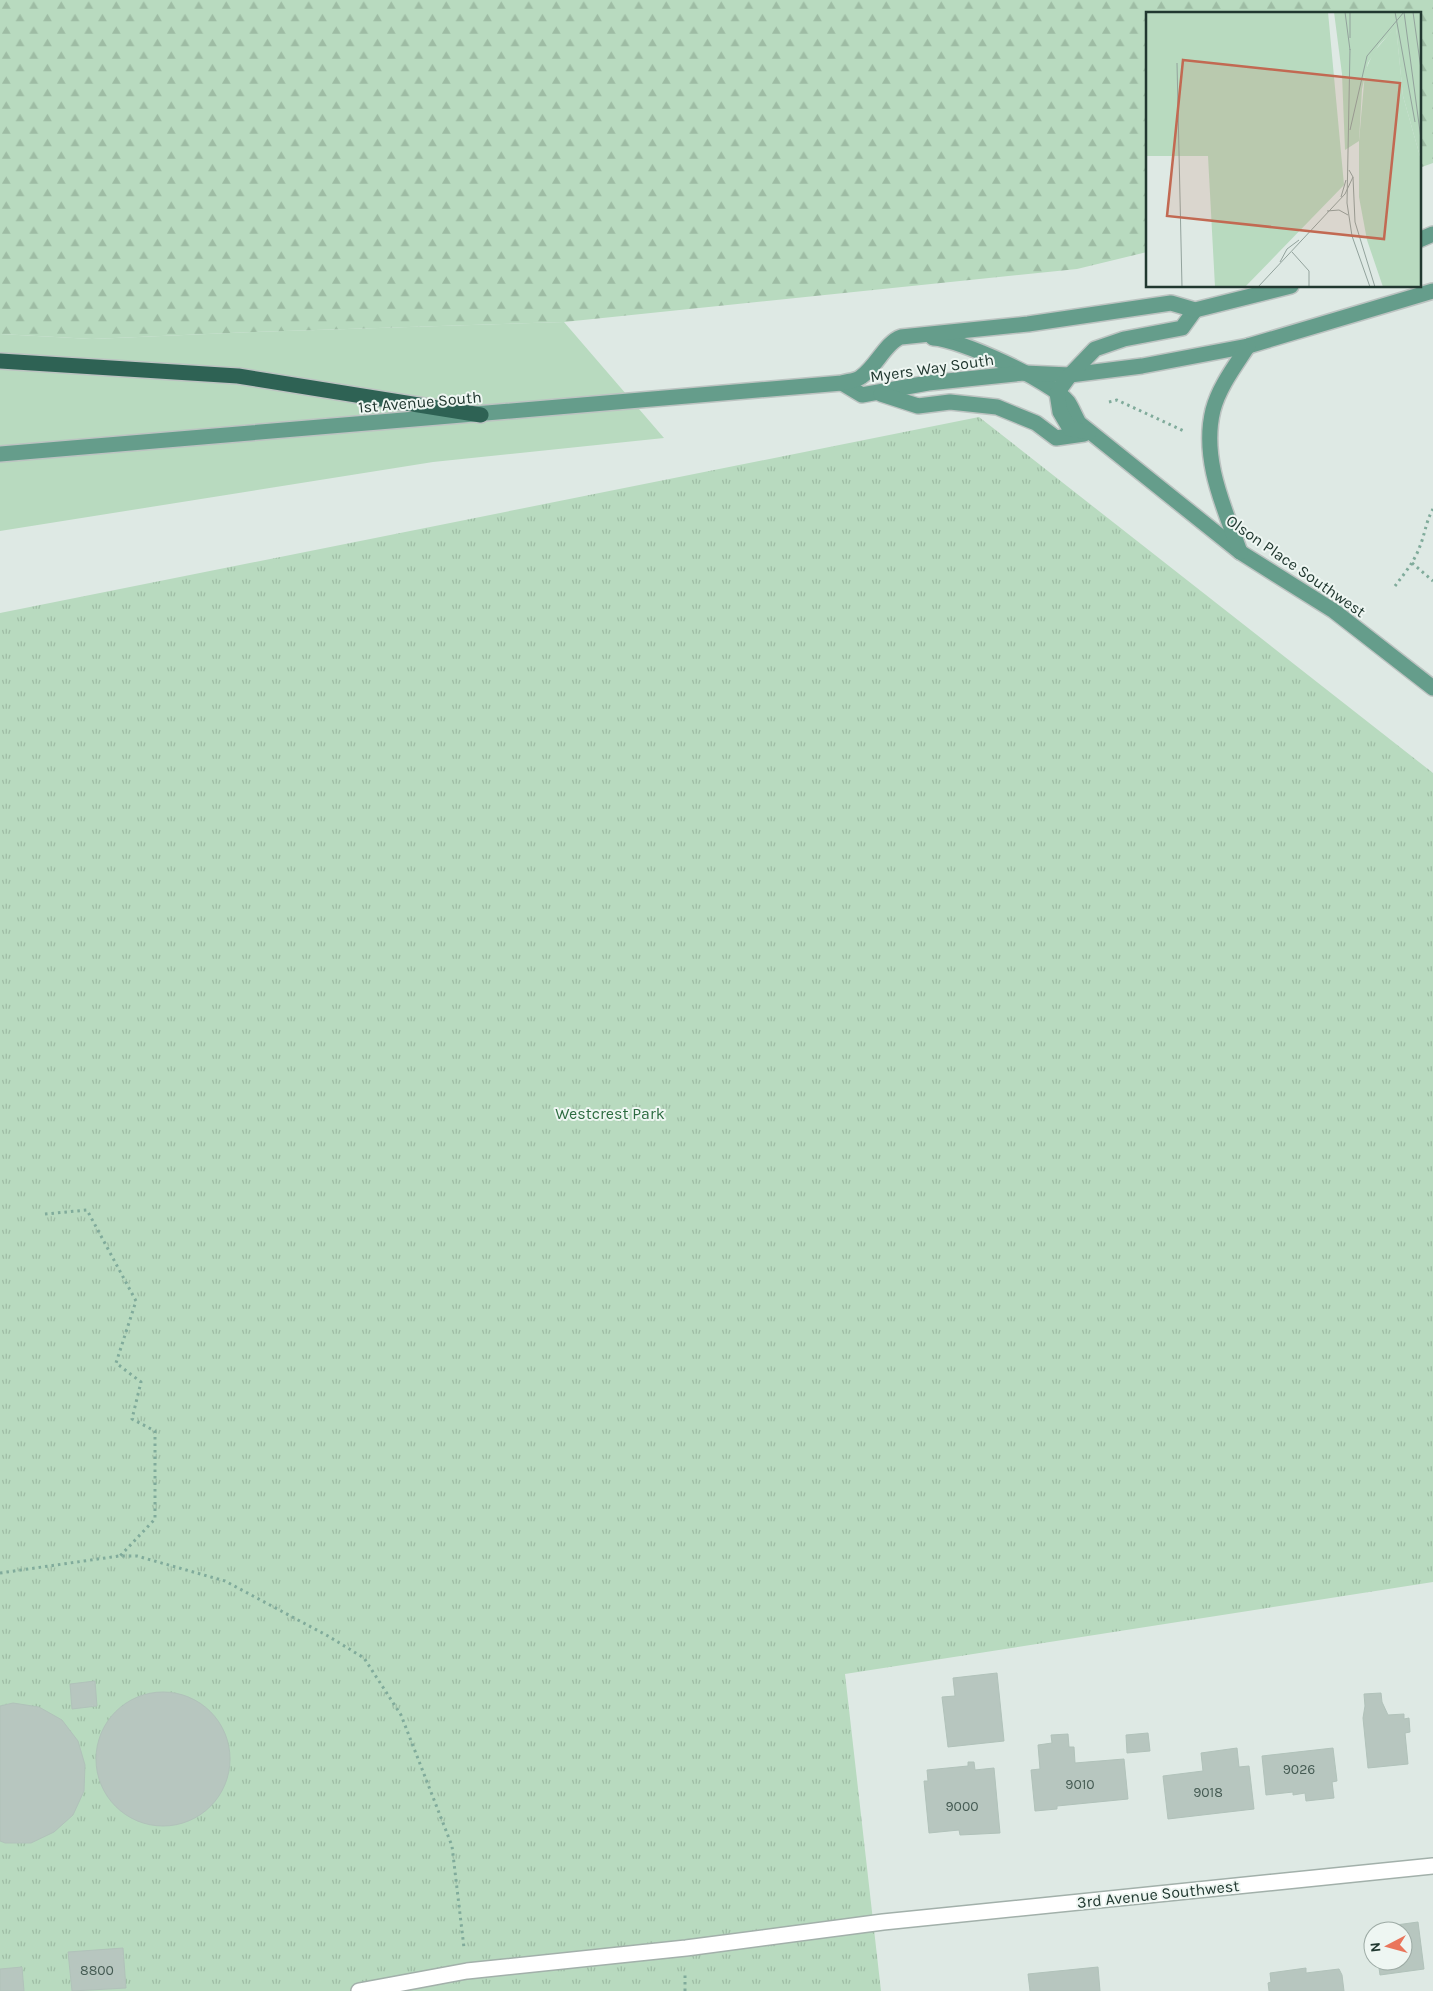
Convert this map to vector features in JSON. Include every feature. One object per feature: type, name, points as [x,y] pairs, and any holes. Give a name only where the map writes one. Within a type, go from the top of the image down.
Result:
[{"type":"highway","points":[[0,361],[238,376],[481,415]]},
{"type":"main road","points":[[1420,240],[1433,234]]},
{"type":"main road","points":[[1057,393],[1070,375],[1095,349],[1124,339],[1182,328],[1195,310],[1283,288]]},
{"type":"main road","name":"Myers Way South","points":[[842,383],[862,395],[928,383],[1024,373],[1070,375],[1142,366],[1248,346],[1433,291]]},
{"type":"main road","name":"Myers Way South","points":[[842,383],[860,378],[878,362],[895,339],[901,337],[1028,324],[1171,303],[1195,310]]},
{"type":"main road","name":"Olson Place Southwest","points":[[901,337],[938,338],[977,350],[1024,373],[1057,393],[1068,402],[1079,423],[1240,552],[1334,611],[1433,688]]},
{"type":"main road","points":[[1240,552],[1212,468],[1209,438],[1213,409],[1227,378],[1248,346]]},
{"type":"main road","name":"1st Avenue South","points":[[0,454],[481,415],[842,383]]},
{"type":"main road","points":[[879,393],[918,406],[950,402],[997,407],[1036,423],[1056,438],[1093,433]]},
{"type":"street","name":"3rd Avenue Southwest","points":[[359,1991],[450,1974],[686,1948],[883,1922],[1433,1866]]},
{"type":"path","points":[[1109,402],[1117,400],[1191,434]]},
{"type":"path","points":[[1395,586],[1412,563],[1433,509]]},
{"type":"path","points":[[1412,563],[1433,581]]},
{"type":"path","points":[[45,1214],[87,1210],[136,1302],[116,1363],[142,1382],[132,1419],[155,1431],[155,1519],[120,1556]]},
{"type":"path","points":[[0,1573],[120,1556],[137,1556],[225,1581],[328,1636],[364,1658],[401,1715],[452,1846],[467,1972]]},
{"type":"green space","points":[[0,0],[1433,0],[1433,163],[1420,168],[1420,12],[1146,12],[1146,252],[1077,269],[564,322],[92,339],[0,334]]},
{"type":"green space","points":[[564,322],[664,438],[433,462],[0,531],[0,334],[92,339]]},
{"type":"green space","name":"Westcrest Park","points":[[979,417],[1433,773],[1433,1582],[845,1674],[881,1991],[0,1991],[0,613]]},
{"type":"building","points":[[997,1673],[1004,1741],[948,1747],[942,1697],[955,1696],[953,1678]]},
{"type":"building","points":[[95,1681],[97,1706],[72,1709],[70,1684]]},
{"type":"building","points":[[163,1692],[189,1697],[211,1711],[225,1733],[230,1759],[225,1785],[211,1807],[189,1821],[163,1826],[137,1821],[115,1807],[101,1785],[96,1759],[101,1733],[115,1711],[137,1697]]},
{"type":"building","points":[[1381,1693],[1382,1702],[1388,1715],[1404,1714],[1404,1719],[1409,1718],[1410,1732],[1405,1733],[1408,1764],[1368,1768],[1363,1718],[1364,1694]]},
{"type":"building","points":[[13,1703],[39,1707],[62,1720],[78,1741],[85,1765],[84,1791],[73,1815],[54,1832],[31,1843],[5,1843],[0,1841],[0,1706]]},
{"type":"building","points":[[1148,1733],[1150,1751],[1127,1753],[1126,1735]]},
{"type":"building","points":[[1068,1734],[1069,1747],[1074,1747],[1075,1763],[1124,1759],[1128,1799],[1057,1806],[1057,1809],[1035,1811],[1031,1770],[1040,1769],[1038,1745],[1052,1743],[1051,1735]]},
{"type":"building","points":[[1237,1748],[1239,1767],[1249,1766],[1254,1809],[1168,1819],[1163,1776],[1203,1771],[1201,1753]]},
{"type":"building","points":[[1333,1748],[1337,1781],[1332,1782],[1334,1798],[1306,1801],[1305,1793],[1293,1795],[1293,1792],[1266,1795],[1262,1756]]},
{"type":"building","points":[[968,1762],[974,1762],[975,1770],[994,1768],[1000,1833],[960,1835],[959,1830],[929,1833],[924,1781],[928,1781],[927,1770],[968,1766]]},
{"type":"building","points":[[1418,1922],[1424,1969],[1413,1970],[1413,1923]]},
{"type":"building","points":[[123,1948],[126,1988],[72,1991],[68,1952]]},
{"type":"building","points":[[22,1967],[24,1991],[0,1991],[0,1969]]},
{"type":"building","points":[[1098,1967],[1100,1991],[1030,1991],[1028,1974]]},
{"type":"building","points":[[1306,1968],[1306,1973],[1339,1969],[1342,1975],[1344,1991],[1269,1991],[1270,1973]]},
{"type":"building","points":[[1379,1971],[1409,1971],[1380,1975]]}]
